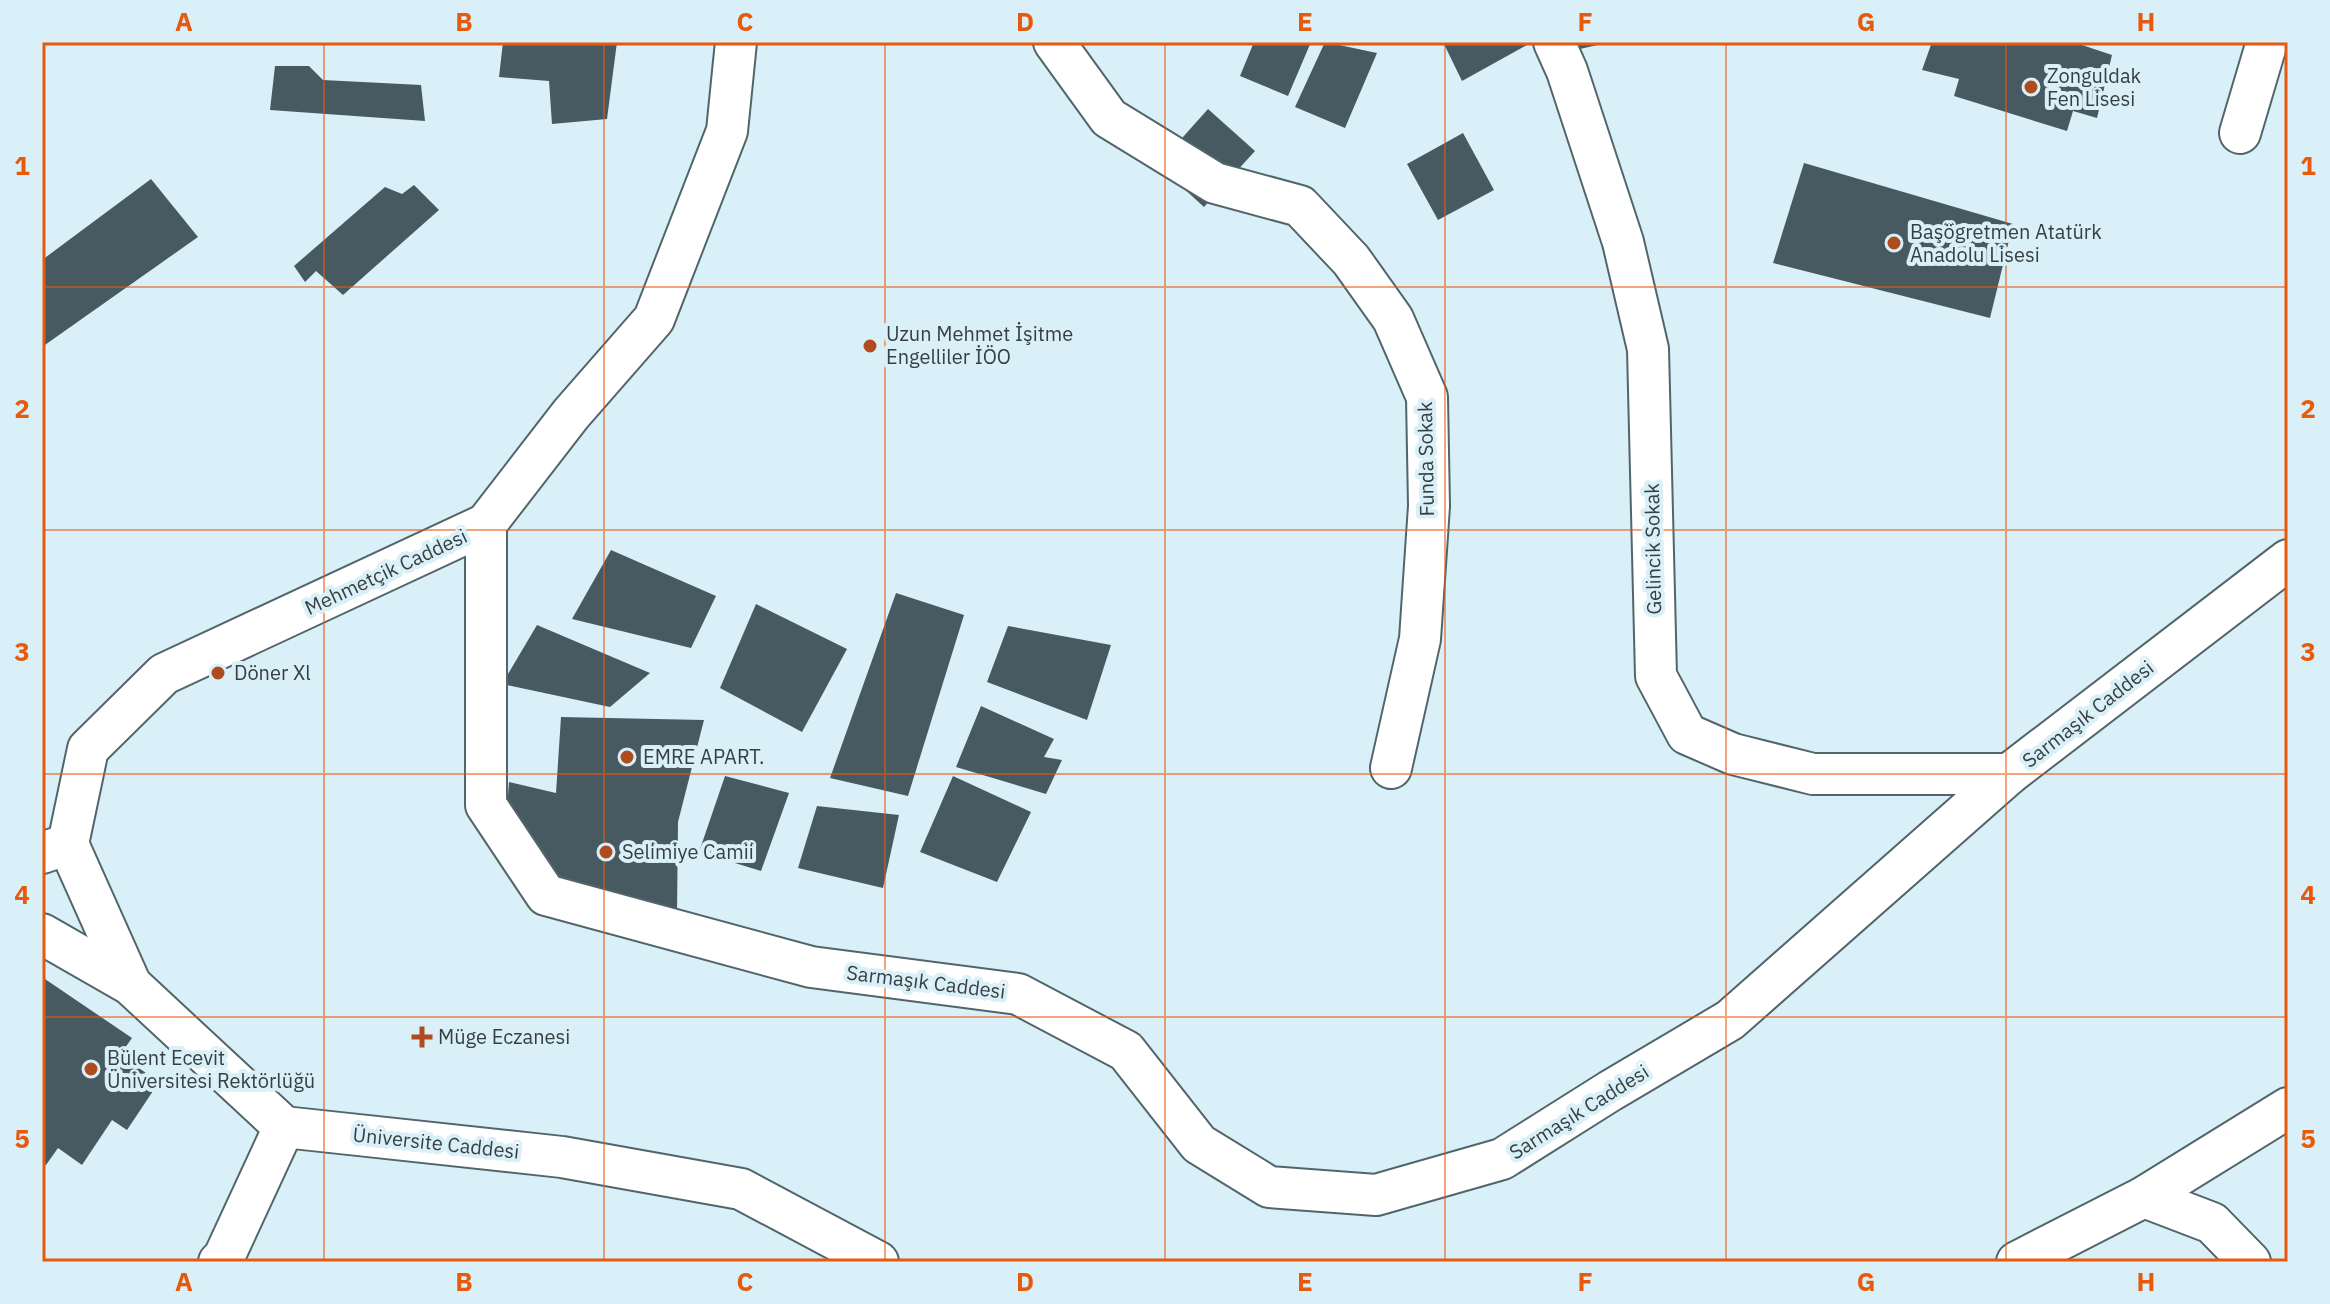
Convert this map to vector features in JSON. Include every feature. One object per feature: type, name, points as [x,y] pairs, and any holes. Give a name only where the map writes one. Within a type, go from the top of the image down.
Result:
[{"type":"street","name":"Mehmetçik Caddesi","points":[[55,848],[88,749],[164,674],[486,524],[571,414],[654,319],[727,131],[736,42]]},
{"type":"street","name":"Funda Sokak","points":[[1054,42],[1109,118],[1215,183],[1300,206],[1351,260],[1393,319],[1427,397],[1429,506],[1420,639],[1391,768]]},
{"type":"street","name":"Gelincik Sokak","points":[[1554,42],[1567,71],[1623,242],[1648,349],[1656,676],[1687,734],[1733,754],[1813,774],[2009,774]]},
{"type":"street","points":[[2240,133],[2267,42]]},
{"type":"street","name":"Sarmaşık Caddesi","points":[[486,524],[486,805],[546,895],[811,967],[1018,994],[1126,1051],[1199,1144],[1269,1187],[1376,1195],[1502,1159],[1730,1020],[2009,774],[2288,560]]},
{"type":"street","points":[[55,848],[131,985]]},
{"type":"street","points":[[42,934],[131,985],[284,1127],[219,1262]]},
{"type":"street","points":[[2017,1262],[2144,1197],[2288,1108]]},
{"type":"street","name":"Üniversite Caddesi","points":[[284,1127],[562,1157],[741,1189],[878,1262]]},
{"type":"street","points":[[2144,1197],[2212,1223],[2250,1262]]},
{"type":"building","points":[[503,42],[617,42],[607,119],[552,124],[549,81],[499,77]]},
{"type":"building","points":[[1254,42],[1311,42],[1288,96],[1240,76]]},
{"type":"building","points":[[1325,42],[1377,53],[1345,128],[1295,107]]},
{"type":"building","points":[[1443,42],[1526,42],[1527,45],[1462,81]]},
{"type":"building","points":[[1579,42],[1606,42],[1606,43],[1580,49]]},
{"type":"building","name":"Zonguldak Fen Lisesi","points":[[1932,42],[2073,42],[2112,55],[2097,118],[2073,111],[2067,131],[1954,96],[1959,79],[1922,70]]},
{"type":"building","points":[[275,66],[309,66],[323,80],[421,85],[425,121],[270,110]]},
{"type":"building","points":[[1208,109],[1255,151],[1204,207],[1158,165]]},
{"type":"building","points":[[1463,133],[1494,190],[1438,220],[1407,164]]},
{"type":"building","name":"Başögretmen Atatürk Anadolu Lisesi","points":[[1804,163],[2013,224],[1990,318],[1773,263]]},
{"type":"building","points":[[151,179],[198,237],[42,347],[42,260]]},
{"type":"building","points":[[414,185],[439,210],[343,295],[316,271],[305,282],[294,266],[385,187],[402,194]]},
{"type":"building","points":[[611,550],[716,596],[691,648],[572,619]]},
{"type":"building","points":[[896,593],[964,615],[908,796],[830,778]]},
{"type":"building","points":[[756,604],[847,649],[802,732],[720,688]]},
{"type":"building","points":[[537,625],[650,673],[610,707],[502,684]]},
{"type":"building","points":[[1008,626],[1111,645],[1087,720],[987,682]]},
{"type":"building","points":[[981,706],[1054,739],[1044,757],[1062,760],[1046,794],[956,767]]},
{"type":"building","points":[[561,717],[704,720],[678,822],[677,913],[555,881],[507,809],[509,782],[556,793]]},
{"type":"building","points":[[725,776],[789,793],[761,871],[699,852]]},
{"type":"building","points":[[953,776],[1031,812],[997,882],[920,852]]},
{"type":"building","points":[[817,806],[899,815],[883,888],[798,868]]},
{"type":"building","name":"Bülent Ecevit Üniversitesi Rektörlüğü","points":[[42,977],[132,1038],[120,1055],[159,1082],[127,1130],[112,1120],[82,1165],[58,1148],[46,1165],[42,1163]]},
{"type":"place","name":"Zonguldak Fen Lisesi","points":[[2031,87]]},
{"type":"place","name":"Başögretmen Atatürk Anadolu Lisesi","points":[[1894,243]]},
{"type":"place","name":"Uzun Mehmet İşitme Engelliler İÖO","points":[[870,346]]},
{"type":"place","name":"Döner Xl","points":[[218,673]]},
{"type":"place","name":"EMRE APART.","points":[[627,757]]},
{"type":"place","name":"Selimiye Camii","points":[[606,852]]},
{"type":"place","name":"Müge Eczanesi","points":[[422,1037]]},
{"type":"place","name":"Bülent Ecevit Üniversitesi Rektörlüğü","points":[[91,1069]]}]
